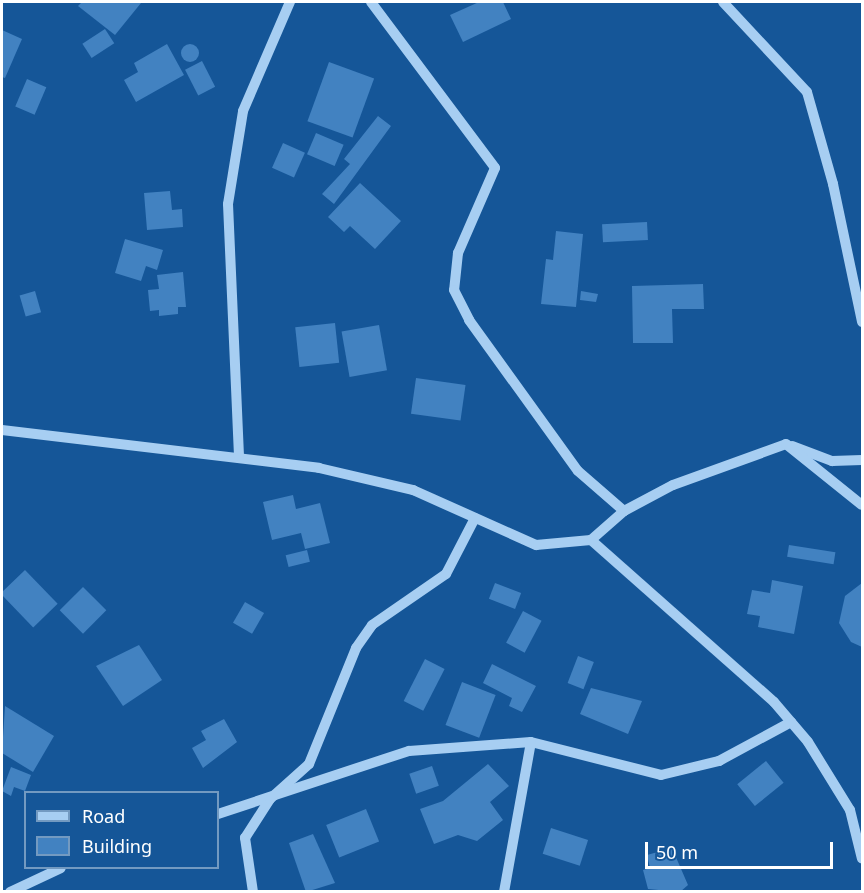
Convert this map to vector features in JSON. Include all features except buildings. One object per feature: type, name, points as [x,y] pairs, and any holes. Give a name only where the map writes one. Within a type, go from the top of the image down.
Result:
[{"type":"street","points":[[240,456],[228,204],[243,111],[290,2]]},
{"type":"street","points":[[371,2],[495,168],[458,253],[454,290],[469,320],[578,471],[624,511]]},
{"type":"street","points":[[723,2],[807,92],[834,184],[862,322]]},
{"type":"street","points":[[2,430],[240,456],[413,490],[536,545],[591,540],[624,511],[673,485],[786,444],[832,461],[862,460]]},
{"type":"street","points":[[786,444],[862,505]]},
{"type":"street","points":[[253,891],[245,838],[270,799],[309,764],[334,690],[372,625],[446,574],[474,518]]},
{"type":"street","points":[[591,540],[678,621],[735,662],[791,722],[850,810],[862,859]]},
{"type":"street","points":[[219,814],[270,799],[409,751],[531,742],[661,775],[719,761],[791,722]]},
{"type":"street","points":[[504,891],[531,742]]},
{"type":"street","points":[[10,891],[57,869]]}]
